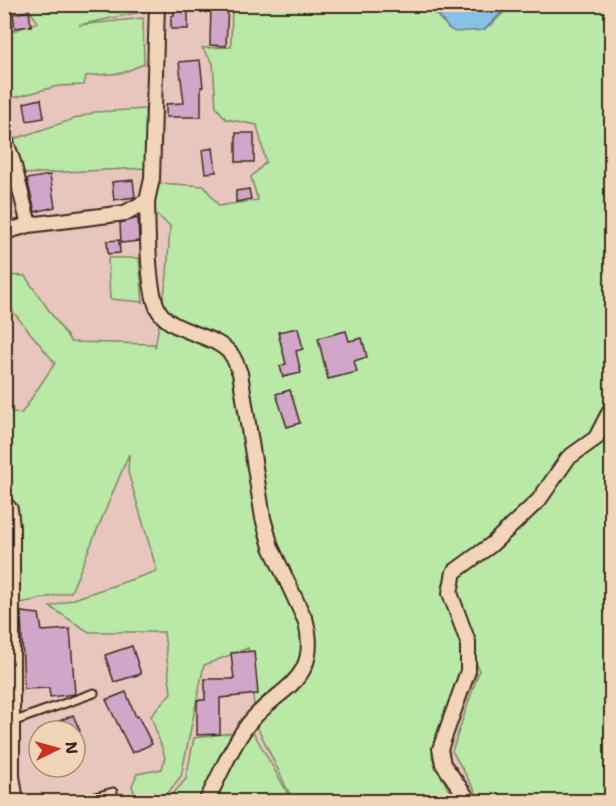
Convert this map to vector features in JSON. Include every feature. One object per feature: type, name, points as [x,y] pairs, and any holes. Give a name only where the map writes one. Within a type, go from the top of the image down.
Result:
[{"type":"street","points":[[156,4],[153,179],[147,201],[152,282],[157,308],[166,320],[221,345],[231,354],[240,374],[263,518],[271,547],[306,622],[308,632],[308,658],[300,677],[255,714],[206,801]]},
{"type":"street","points":[[4,136],[29,225]]},
{"type":"street","points":[[4,232],[29,225],[125,213],[147,201]]},
{"type":"street","points":[[470,801],[443,764],[440,749],[468,670],[468,642],[450,593],[454,572],[491,544],[539,500],[568,458],[596,438],[612,407]]},
{"type":"street","points":[[4,503],[10,509],[12,527],[13,794]]},
{"type":"lane","points":[[12,722],[94,693]]},
{"type":"lane","points":[[77,801],[113,792]]},
{"type":"green space","points":[[6,5],[145,5],[145,11],[79,25],[143,18],[144,64],[122,73],[86,76],[84,85],[58,86],[5,100],[5,34],[38,22],[26,6],[7,8]]},
{"type":"green space","points":[[232,5],[426,5],[449,28],[491,25],[511,5],[611,5],[611,801],[481,801],[452,751],[479,671],[458,600],[468,664],[432,757],[454,801],[293,801],[253,718],[255,714],[248,648],[204,665],[181,776],[167,794],[136,798],[132,786],[137,774],[162,769],[165,757],[151,716],[171,693],[164,632],[89,632],[50,607],[157,571],[128,472],[129,454],[71,592],[16,604],[5,502],[5,410],[21,414],[55,363],[5,302],[5,275],[25,276],[71,342],[155,344],[155,348],[167,276],[170,226],[154,212],[158,183],[204,186],[219,206],[258,200],[251,177],[266,162],[257,125],[226,119],[216,107],[213,63],[202,48],[231,47]]},
{"type":"green space","points":[[145,109],[148,168],[21,174],[14,139],[95,112]]},
{"type":"green space","points":[[108,258],[139,258],[143,302],[110,299]]},
{"type":"green space","points":[[252,730],[292,801],[167,801],[186,779],[194,738]]},
{"type":"water","points":[[426,5],[509,5],[484,30],[455,32],[448,28],[436,11]]},
{"type":"building","points":[[173,4],[188,4],[188,29],[171,29],[171,16],[174,16]]},
{"type":"building","points":[[211,4],[228,4],[226,46],[210,45]]},
{"type":"building","points":[[29,11],[31,26],[15,28],[13,14]]},
{"type":"building","points":[[200,60],[203,87],[201,87],[201,117],[166,117],[166,104],[184,103],[179,62]]},
{"type":"building","points":[[41,99],[44,118],[27,121],[24,103]]},
{"type":"building","points":[[236,133],[254,133],[254,162],[236,162]]},
{"type":"building","points":[[213,148],[216,172],[205,173],[202,150]]},
{"type":"building","points":[[50,175],[55,207],[35,212],[27,179]]},
{"type":"building","points":[[133,180],[135,197],[114,200],[112,182]]},
{"type":"building","points":[[249,189],[251,199],[236,202],[236,191]]},
{"type":"building","points":[[138,218],[139,241],[121,243],[120,223]]},
{"type":"building","points":[[119,240],[120,253],[108,254],[107,241]]},
{"type":"building","points":[[298,328],[303,349],[296,351],[301,373],[283,377],[280,366],[286,364],[278,332]]},
{"type":"building","points":[[346,331],[349,341],[362,338],[367,357],[354,361],[357,372],[328,379],[318,338]]},
{"type":"building","points":[[290,390],[300,423],[287,427],[276,394]]},
{"type":"building","points":[[21,612],[39,614],[42,631],[70,629],[75,694],[50,697],[49,688],[24,689]]},
{"type":"building","points":[[132,646],[141,674],[114,682],[105,655]]},
{"type":"building","points":[[254,651],[258,694],[220,698],[220,734],[197,735],[197,700],[205,700],[205,679],[234,679],[231,653]]},
{"type":"building","points":[[126,692],[136,717],[138,716],[152,744],[132,753],[106,700]]}]
